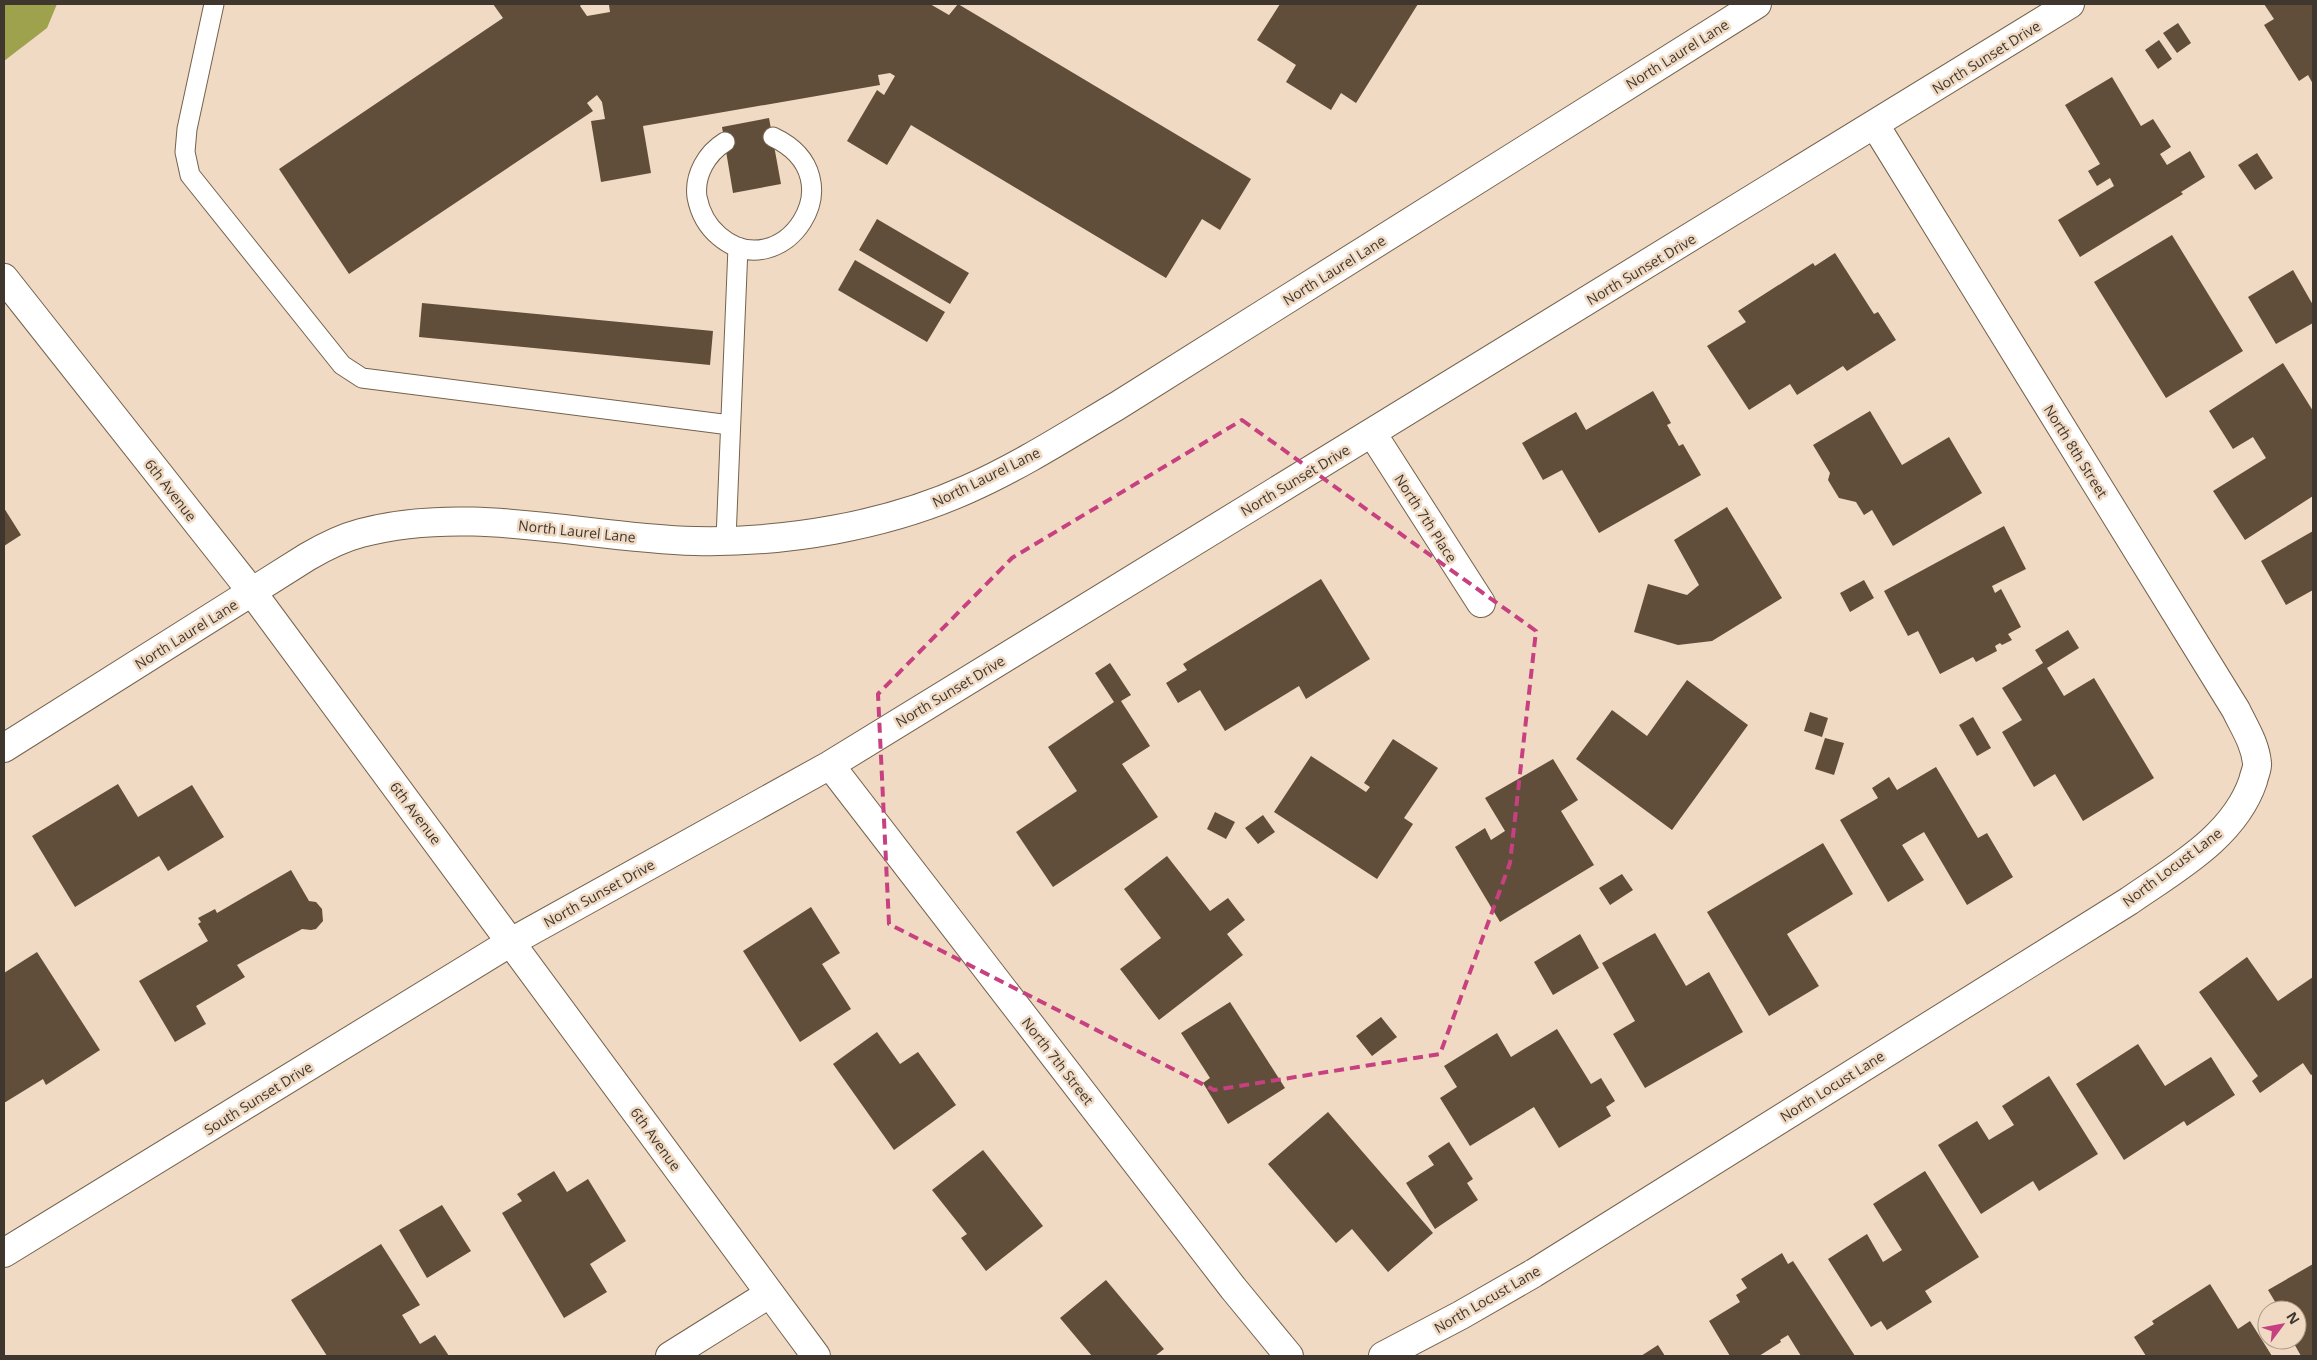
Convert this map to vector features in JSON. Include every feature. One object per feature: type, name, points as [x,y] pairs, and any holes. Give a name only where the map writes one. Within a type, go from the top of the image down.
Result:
[{"type":"street","name":"North Laurel Lane","points":[[4,748],[307,557],[342,539],[380,528],[452,522],[524,524],[631,537],[696,541],[769,537],[838,529],[929,505],[1013,466],[1125,401],[1757,4]]},
{"type":"street","name":"North Sunset Drive","points":[[511,942],[830,765],[2070,4]]},
{"type":"street","name":"North 8th Street","points":[[1875,125],[2236,710],[2254,747],[2258,765],[2252,783]]},
{"type":"street","name":"6th Avenue","points":[[4,278],[252,592],[816,1356]]},
{"type":"street","name":"North 7th Place","points":[[1372,433],[1481,602]]},
{"type":"street","name":"North 7th Street","points":[[830,765],[1233,1288],[1289,1356]]},
{"type":"street","name":"North Locust Lane","points":[[1383,1356],[1461,1315],[1534,1272],[2128,900],[2188,859],[2226,826],[2247,799],[2252,783]]},
{"type":"street","name":"South Sunset Drive","points":[[4,1253],[511,942]]},
{"type":"street","points":[[670,1356],[769,1294]]},
{"type":"lane","points":[[214,4],[187,129],[185,152],[190,175],[342,365],[362,378],[730,425]]},
{"type":"lane","points":[[725,142],[706,160],[699,176],[697,195],[701,212],[710,228],[724,240],[738,247],[758,249],[776,245],[792,236],[804,222],[811,206],[812,188],[808,170],[799,154],[786,143],[773,137]]},
{"type":"lane","points":[[726,539],[738,247]]},
{"type":"highlighted area","points":[[1242,420],[1536,631],[1510,863],[1440,1054],[1214,1090],[889,924],[878,694],[1012,558]]},
{"type":"shaded area","points":[[4,4],[57,4],[47,28],[4,61]]},
{"type":"building","points":[[493,4],[582,4],[580,6],[587,16],[610,12],[609,5],[617,4],[930,4],[949,15],[958,4],[1251,179],[1220,230],[1202,219],[1166,278],[911,125],[887,165],[847,141],[877,90],[884,95],[895,76],[890,73],[878,75],[880,85],[643,126],[651,173],[601,182],[591,121],[605,119],[602,102],[597,95],[587,103],[593,111],[349,274],[279,169],[503,18]]},
{"type":"building","points":[[1280,4],[1418,4],[1356,103],[1341,93],[1331,110],[1286,82],[1296,65],[1257,40]]},
{"type":"building","points":[[2264,4],[2313,4],[2313,84],[2308,75],[2299,81],[2264,25],[2274,19]]},
{"type":"building","points":[[2178,23],[2191,43],[2177,53],[2163,33]]},
{"type":"building","points":[[2159,40],[2172,59],[2158,69],[2145,50]]},
{"type":"building","points":[[2112,77],[2141,126],[2153,119],[2171,147],[2160,154],[2167,165],[2190,151],[2205,177],[2181,192],[2183,194],[2080,257],[2058,220],[2114,186],[2110,178],[2097,186],[2088,171],[2100,164],[2065,105]]},
{"type":"building","points":[[769,118],[781,184],[733,193],[722,127]]},
{"type":"building","points":[[2257,153],[2273,178],[2255,190],[2238,165]]},
{"type":"building","points":[[877,219],[969,273],[950,304],[859,250]]},
{"type":"building","points":[[2172,235],[2243,351],[2166,398],[2094,282]]},
{"type":"building","points":[[1835,253],[1874,314],[1878,312],[1896,340],[1847,371],[1843,366],[1797,395],[1790,384],[1749,410],[1707,346],[1746,322],[1738,311],[1813,263],[1815,266]]},
{"type":"building","points":[[855,260],[945,312],[927,342],[838,290]]},
{"type":"building","points":[[2293,270],[2313,305],[2313,323],[2276,344],[2248,297]]},
{"type":"building","points":[[422,303],[713,331],[710,365],[419,337]]},
{"type":"building","points":[[2283,363],[2313,411],[2313,496],[2245,540],[2213,491],[2266,458],[2253,437],[2233,449],[2209,411]]},
{"type":"building","points":[[1653,391],[1671,423],[1667,425],[1679,446],[1683,444],[1701,475],[1599,533],[1562,470],[1543,480],[1522,443],[1576,412],[1586,430]]},
{"type":"building","points":[[1870,411],[1902,465],[1949,437],[1982,493],[1893,546],[1872,510],[1864,515],[1856,502],[1839,498],[1828,480],[1830,473],[1813,445]]},
{"type":"building","points":[[1727,507],[1782,598],[1712,641],[1678,645],[1634,632],[1648,584],[1687,595],[1699,585],[1674,540]]},
{"type":"building","points":[[4,508],[21,535],[4,546]]},
{"type":"building","points":[[2004,526],[2026,569],[1992,586],[1995,593],[2001,589],[2021,627],[2008,634],[2012,640],[1995,646],[1997,651],[1976,662],[1973,657],[1940,674],[1918,631],[1908,636],[1884,591]]},
{"type":"building","points":[[2313,531],[2313,590],[2286,605],[2261,561]]},
{"type":"building","points":[[1321,579],[1370,659],[1306,699],[1299,686],[1225,731],[1200,690],[1178,703],[1166,683],[1187,670],[1183,664]]},
{"type":"building","points":[[1864,580],[1874,598],[1850,612],[1840,593]]},
{"type":"building","points":[[2068,630],[2079,648],[2047,668],[2064,696],[2094,678],[2154,778],[2083,821],[2055,774],[2034,787],[2002,732],[2022,720],[2002,688],[2043,663],[2035,650]]},
{"type":"building","points":[[1110,663],[1131,695],[1121,701],[1150,746],[1122,764],[1158,817],[1053,887],[1016,832],[1077,791],[1048,747],[1114,702],[1095,673]]},
{"type":"building","points":[[1687,680],[1748,725],[1672,830],[1576,759],[1612,710],[1647,736]]},
{"type":"building","points":[[1810,712],[1828,718],[1822,737],[1804,731]]},
{"type":"building","points":[[1973,717],[1991,748],[1977,756],[1959,725]]},
{"type":"building","points":[[1825,738],[1844,743],[1834,775],[1815,769]]},
{"type":"building","points":[[1393,739],[1438,768],[1404,818],[1413,824],[1377,879],[1274,812],[1311,756],[1366,792],[1370,787],[1364,783]]},
{"type":"building","points":[[1553,759],[1578,800],[1561,811],[1594,865],[1500,922],[1455,847],[1485,828],[1491,840],[1505,831],[1485,798]]},
{"type":"building","points":[[1936,767],[1978,838],[1987,833],[2013,877],[1967,905],[1924,832],[1902,845],[1924,880],[1888,902],[1840,820],[1878,798],[1872,788],[1889,777],[1897,790]]},
{"type":"building","points":[[118,784],[138,817],[192,785],[224,837],[168,871],[159,856],[75,907],[32,836]]},
{"type":"building","points":[[1215,812],[1235,822],[1226,839],[1207,829]]},
{"type":"building","points":[[1263,815],[1275,832],[1258,844],[1245,828]]},
{"type":"building","points":[[1823,843],[1853,894],[1787,934],[1819,986],[1769,1016],[1707,912]]},
{"type":"building","points":[[1167,856],[1210,911],[1228,898],[1245,920],[1227,934],[1243,955],[1159,1020],[1120,969],[1161,938],[1124,889]]},
{"type":"building","points":[[291,870],[309,901],[316,902],[322,909],[323,921],[316,929],[302,929],[237,965],[245,977],[196,1006],[206,1024],[175,1042],[139,981],[208,941],[198,924],[201,922],[198,918],[215,909],[217,913]]},
{"type":"building","points":[[1622,874],[1633,890],[1610,905],[1599,888]]},
{"type":"building","points":[[811,907],[840,953],[822,964],[851,1009],[800,1042],[743,951]]},
{"type":"building","points":[[1655,933],[1686,986],[1709,972],[1743,1032],[1645,1088],[1613,1034],[1635,1021],[1602,963]]},
{"type":"building","points":[[1580,934],[1599,968],[1553,995],[1534,962]]},
{"type":"building","points":[[37,952],[100,1050],[46,1085],[43,1079],[4,1103],[4,973]]},
{"type":"building","points":[[2247,957],[2278,1001],[2313,977],[2313,1074],[2311,1075],[2303,1063],[2260,1093],[2252,1081],[2258,1076],[2199,992]]},
{"type":"building","points":[[1230,1002],[1285,1088],[1228,1124],[1203,1083],[1210,1078],[1181,1033]]},
{"type":"building","points":[[1381,1017],[1397,1037],[1372,1056],[1356,1036]]},
{"type":"building","points":[[1557,1029],[1591,1084],[1601,1078],[1615,1101],[1606,1107],[1611,1116],[1559,1148],[1534,1107],[1470,1146],[1440,1098],[1457,1087],[1444,1066],[1497,1033],[1511,1057]]},
{"type":"building","points":[[877,1032],[900,1064],[918,1052],[956,1105],[894,1150],[833,1064]]},
{"type":"building","points":[[2138,1044],[2165,1086],[2211,1057],[2235,1095],[2187,1126],[2184,1121],[2124,1160],[2076,1084]]},
{"type":"building","points":[[2049,1076],[2098,1154],[2039,1191],[2033,1181],[1981,1214],[1938,1145],[1977,1121],[1989,1140],[2014,1125],[2002,1106]]},
{"type":"building","points":[[1328,1112],[1433,1233],[1388,1272],[1352,1229],[1336,1243],[1268,1164]]},
{"type":"building","points":[[1449,1142],[1473,1179],[1467,1183],[1478,1200],[1435,1229],[1406,1183],[1434,1165],[1428,1156]]},
{"type":"building","points":[[983,1150],[1043,1226],[986,1271],[961,1238],[967,1234],[932,1190]]},
{"type":"building","points":[[554,1171],[567,1192],[588,1179],[626,1241],[590,1264],[607,1292],[564,1318],[502,1213],[522,1201],[517,1194]]},
{"type":"building","points":[[1925,1171],[1979,1257],[1925,1291],[1932,1302],[1887,1330],[1881,1321],[1871,1327],[1828,1259],[1867,1234],[1883,1262],[1902,1250],[1873,1204]]},
{"type":"building","points":[[442,1205],[471,1251],[427,1278],[399,1230]]},
{"type":"building","points":[[381,1244],[420,1305],[402,1315],[420,1344],[435,1335],[449,1356],[327,1356],[291,1300]]},
{"type":"building","points":[[1782,1253],[1788,1264],[1793,1261],[1855,1356],[1801,1356],[1788,1335],[1780,1340],[1781,1342],[1759,1356],[1730,1356],[1709,1321],[1740,1302],[1736,1295],[1747,1288],[1741,1279]]},
{"type":"building","points":[[2313,1264],[2313,1356],[2301,1356],[2298,1350],[2307,1350],[2307,1300],[2274,1300],[2268,1290]]},
{"type":"building","points":[[1106,1280],[1164,1349],[1155,1356],[1092,1356],[1060,1318]]},
{"type":"building","points":[[2210,1284],[2238,1329],[2250,1321],[2257,1332],[2257,1350],[2268,1350],[2272,1356],[2146,1356],[2134,1337],[2154,1324],[2152,1321]]},
{"type":"building","points":[[1658,1345],[1665,1356],[1641,1356]]}]
